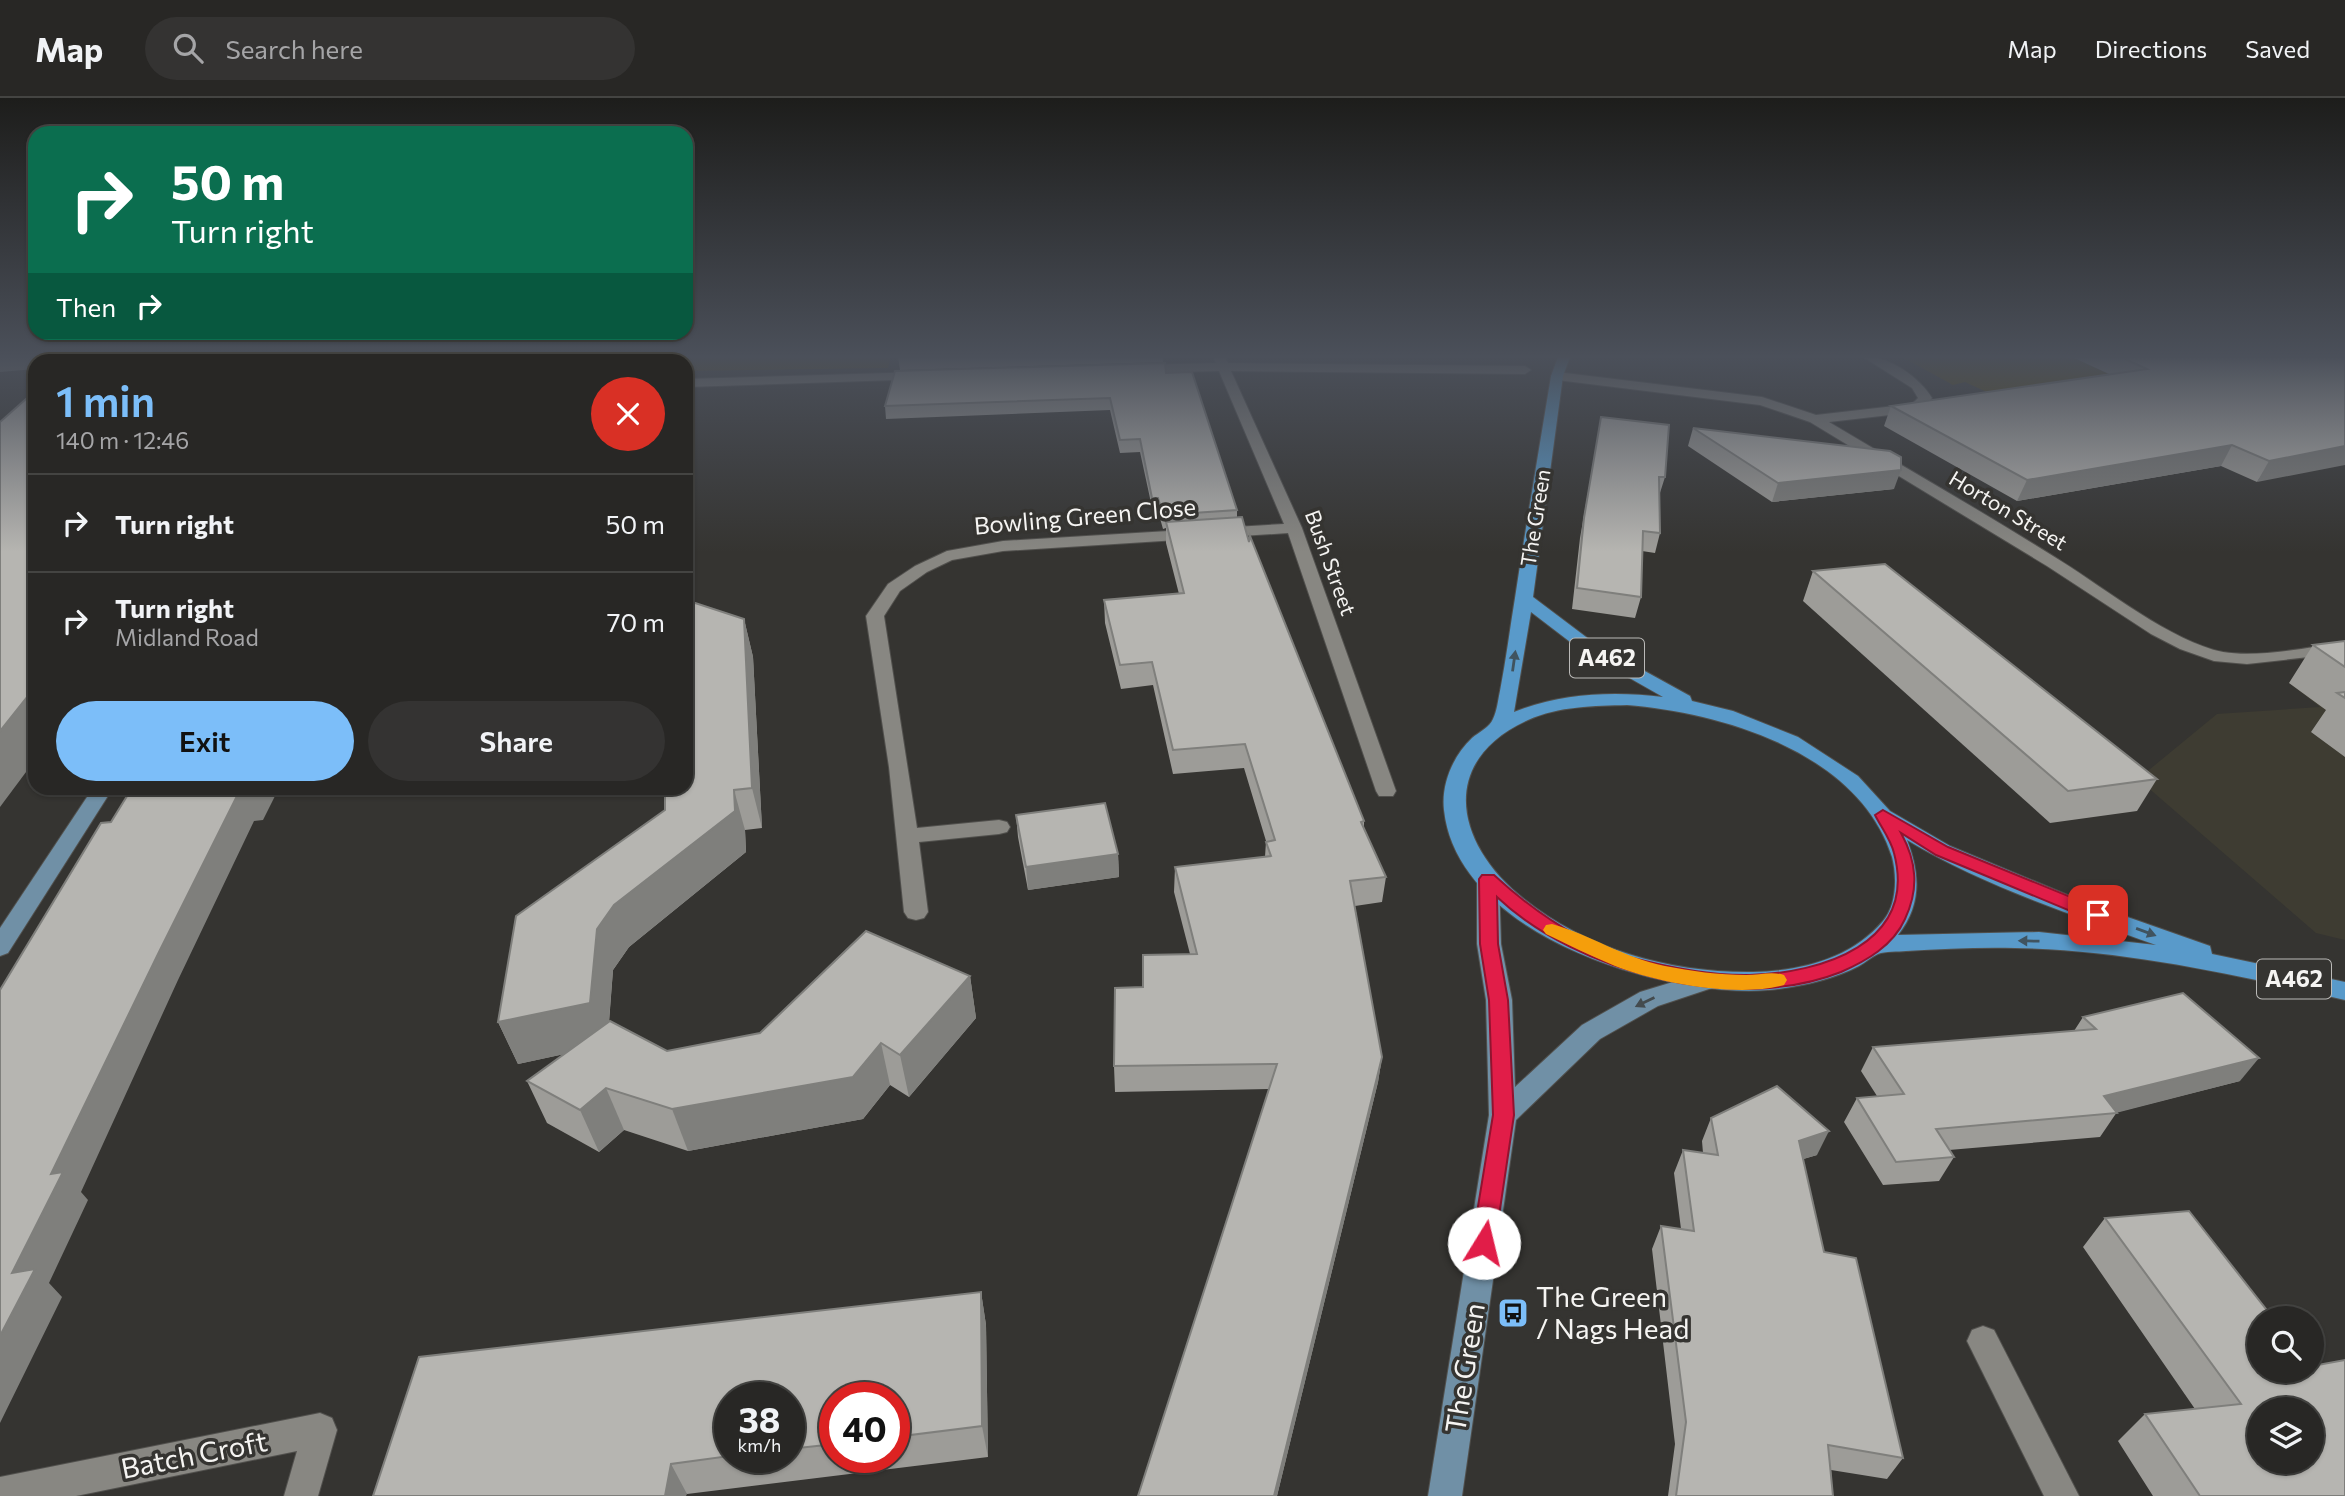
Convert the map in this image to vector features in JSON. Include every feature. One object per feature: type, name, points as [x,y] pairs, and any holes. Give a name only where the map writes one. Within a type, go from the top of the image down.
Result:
[{"type":"main road","name":"The Green","points":[[1502,724],[1514,667],[1550,422]]},
{"type":"main road","name":"A462","points":[[1523,598],[1588,647],[1697,708]]},
{"type":"main road","points":[[1589,700],[1659,702],[1697,708],[1758,727],[1791,742],[1839,772],[1858,787],[1883,815],[1902,850],[1907,878],[1905,902],[1894,925],[1875,945],[1855,958],[1822,972],[1787,979],[1747,982],[1709,980],[1623,962],[1558,934],[1519,908],[1488,879],[1470,856],[1458,831],[1453,804],[1455,782],[1462,763],[1474,747],[1502,724],[1555,705],[1589,700]]},
{"type":"main road","name":"A462","points":[[1883,815],[1942,851],[2074,907],[2243,967]]},
{"type":"main road","name":"A462","points":[[1875,945],[1951,940],[2060,942],[2243,967],[2345,991]]},
{"type":"street","name":"Bush Street","points":[[1247,422],[1294,528],[1386,790]]},
{"type":"street","name":"Horton Street","points":[[1820,422],[2053,562],[2157,630],[2186,645],[2220,657],[2247,659],[2345,648]]},
{"type":"street","name":"Bowling Green Close","points":[[916,912],[899,767],[875,616],[894,588],[947,556],[1003,546],[1294,528]]},
{"type":"street","points":[[0,947],[98,795]]},
{"type":"street","points":[[906,836],[999,827]]},
{"type":"street","name":"The Green","points":[[1445,1496],[1503,1115],[1499,1000],[1489,944],[1488,879]]},
{"type":"street","points":[[1503,1115],[1591,1032],[1649,999],[1709,980]]},
{"type":"street","points":[[1983,1341],[2062,1496]]},
{"type":"street","name":"Batch Croft","points":[[0,1494],[320,1430],[301,1496]]},
{"type":"shaded area","points":[[2053,422],[2163,422],[2085,437]]},
{"type":"shaded area","points":[[2345,674],[2345,940],[2316,933],[2138,779],[2217,714],[2320,707],[2289,683]]},
{"type":"building","points":[[0,422],[28,422],[28,696],[0,731]]},
{"type":"building","points":[[1116,422],[1208,422],[1237,510],[1163,515],[1158,498],[1152,498],[1140,439],[1120,440]]},
{"type":"building","points":[[1600,422],[1669,425],[1665,477],[1659,477],[1660,533],[1643,531],[1641,597],[1577,588],[1584,518]]},
{"type":"building","points":[[1921,422],[2345,422],[2345,446],[2269,461],[2232,445],[2027,480]]},
{"type":"building","points":[[1693,428],[1890,451],[1901,457],[1901,470],[1778,483]]},
{"type":"building","points":[[1242,517],[1249,542],[1250,536],[1364,821],[1361,822],[1386,877],[1350,881],[1382,1057],[1274,1496],[1138,1496],[1277,1064],[1114,1066],[1115,988],[1143,987],[1143,955],[1197,954],[1175,867],[1271,856],[1266,842],[1275,840],[1245,744],[1173,750],[1152,662],[1120,665],[1104,600],[1184,593],[1166,522]]},
{"type":"building","points":[[1885,564],[2157,779],[2068,791],[1813,571]]},
{"type":"building","points":[[693,602],[744,619],[752,788],[734,790],[735,811],[614,905],[597,929],[590,1003],[498,1022],[516,916],[665,810],[665,795],[693,795]]},
{"type":"building","points":[[2345,641],[2345,667],[2313,645]]},
{"type":"building","points":[[128,795],[238,795],[51,1174],[63,1172],[12,1273],[35,1269],[0,1336],[0,990],[101,823],[111,822]]},
{"type":"building","points":[[1105,803],[1118,854],[1026,867],[1016,815]]},
{"type":"building","points":[[866,931],[970,976],[900,1055],[881,1043],[853,1077],[672,1109],[606,1088],[580,1110],[527,1081],[610,1021],[667,1051],[760,1033]]},
{"type":"building","points":[[2183,993],[2259,1058],[2104,1096],[2117,1113],[1936,1129],[1954,1157],[1896,1162],[1857,1098],[1904,1094],[1873,1047],[2096,1029],[2083,1017]]},
{"type":"building","points":[[1777,1086],[1829,1131],[1799,1141],[1824,1252],[1856,1258],[1903,1458],[1828,1445],[1833,1496],[1676,1496],[1686,1422],[1661,1226],[1694,1231],[1683,1150],[1718,1155],[1711,1118]]},
{"type":"building","points":[[2189,1211],[2264,1306],[2247,1306],[2247,1383],[2324,1383],[2324,1364],[2345,1360],[2345,1496],[2200,1496],[2145,1414],[2241,1404],[2105,1218]]},
{"type":"building","points":[[981,1292],[982,1426],[910,1435],[910,1382],[819,1382],[819,1446],[805,1447],[805,1382],[714,1382],[714,1458],[671,1464],[665,1496],[373,1496],[419,1357]]},
{"type":"slow traffic","points":[[1552,930],[1623,962],[1664,972],[1709,980],[1778,980]]},
{"type":"place","name":"The Green / Nags Head","points":[[1513,1313]]},
{"type":"route","points":[[1484,1243],[1503,1115],[1499,1000],[1489,944],[1488,879],[1519,908],[1558,934],[1623,962],[1709,980],[1747,982],[1787,979],[1822,972],[1855,958],[1875,945],[1894,925],[1905,902],[1907,878],[1902,850],[1883,815],[1942,851],[2098,915]]}]
